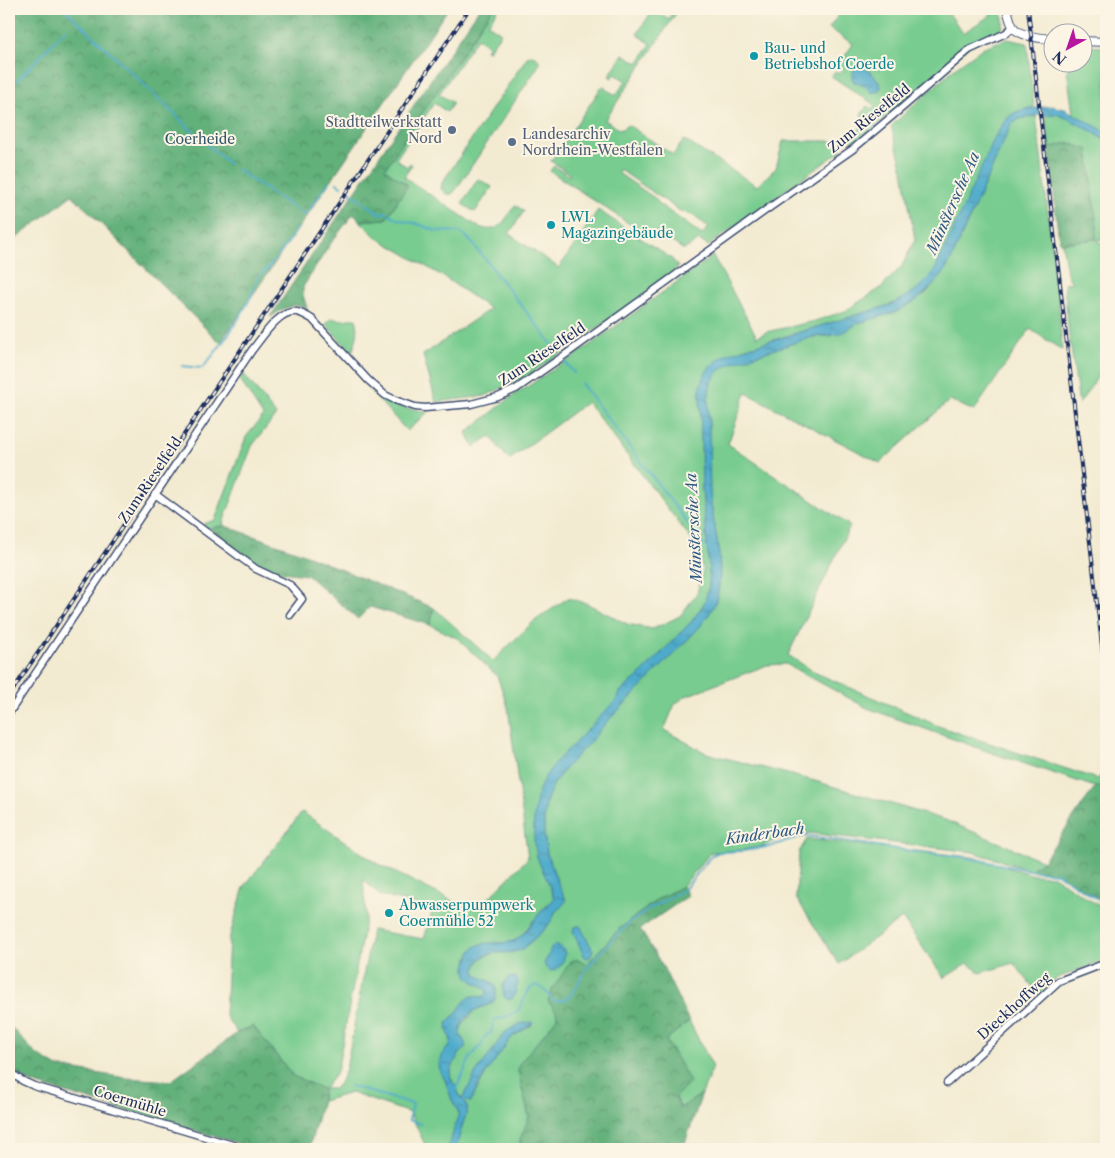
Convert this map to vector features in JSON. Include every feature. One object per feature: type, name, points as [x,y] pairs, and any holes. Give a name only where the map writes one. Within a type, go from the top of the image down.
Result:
[{"type":"street","points":[[1007,9],[1013,27],[1020,33],[1042,38]]},
{"type":"street","name":"Zum Rieselfeld","points":[[9,713],[252,350],[273,324],[284,314],[297,312],[312,319],[368,380],[385,395],[395,400],[415,407],[425,408],[471,404],[498,397],[522,385],[853,150],[969,50],[1006,33],[1013,27]]},
{"type":"street","points":[[1092,41],[1106,42]]},
{"type":"street","points":[[155,494],[256,568],[290,585],[302,599],[290,615]]},
{"type":"street","name":"Dieckhoffweg","points":[[947,1083],[1059,981],[1106,963]]},
{"type":"street","name":"Coermühle","points":[[9,1072],[34,1086],[246,1149]]},
{"type":"green space","name":"Coerheide","points":[[9,9],[448,9],[220,343],[72,195],[9,244]]},
{"type":"green space","points":[[479,9],[492,9],[385,169],[408,185],[386,219],[360,221],[353,214],[331,243],[303,287],[307,308],[295,305],[283,309],[270,317]]},
{"type":"green space","points":[[492,9],[498,9],[488,24],[501,33],[488,51],[486,50],[489,46],[477,38],[439,94],[453,103],[447,112],[434,103],[396,159],[407,167],[410,163],[412,165],[404,177],[484,229],[496,228],[500,225],[515,205],[524,211],[509,234],[559,268],[598,210],[672,259],[678,267],[632,304],[529,375],[485,396],[436,402],[423,355],[490,309],[444,277],[376,237],[360,221],[386,219],[408,185],[384,169]]},
{"type":"green space","points":[[675,9],[679,9],[605,120],[620,130],[628,125],[673,155],[684,140],[757,186],[776,168],[783,141],[832,141],[839,144],[842,150],[708,246],[699,240],[684,250],[657,232],[652,239],[550,171],[554,166],[569,176],[570,174],[551,161],[601,88],[604,86],[605,89],[616,95],[626,81],[615,74],[612,78],[609,76],[623,54],[638,63],[651,44],[637,34],[653,10],[668,19]],"holes":[[[619,169],[680,211],[692,215],[709,227],[702,235],[659,204],[656,199],[618,173]]]},
{"type":"green space","points":[[843,9],[946,9],[963,33],[991,15],[987,9],[1002,9],[1003,27],[972,44],[873,129],[853,142],[846,138],[851,131],[856,134],[866,119],[861,115],[867,106],[872,109],[875,105],[831,76],[835,71],[840,74],[843,68],[839,65],[853,44],[829,28]]},
{"type":"green space","points":[[1007,39],[1027,43],[1034,107],[1014,113],[1005,121],[994,139],[941,260],[931,275],[913,292],[890,305],[727,354],[700,391],[702,489],[709,569],[709,585],[705,602],[692,621],[642,673],[620,692],[618,698],[539,791],[537,856],[554,899],[516,940],[507,943],[494,943],[472,950],[468,957],[466,970],[473,981],[485,988],[487,993],[483,997],[473,996],[461,1006],[447,1024],[451,1043],[439,1063],[440,1072],[459,1113],[448,1149],[427,1149],[410,1113],[351,1093],[322,1101],[323,1089],[293,1076],[253,1026],[237,1033],[225,1015],[229,939],[244,887],[302,812],[376,863],[463,906],[484,903],[528,858],[508,707],[497,676],[457,638],[430,625],[434,608],[493,661],[533,622],[568,598],[586,603],[627,624],[653,629],[680,616],[697,593],[703,569],[691,539],[587,402],[509,460],[490,436],[474,447],[466,433],[519,391],[569,360],[713,256],[757,337],[766,332],[815,321],[845,311],[881,288],[902,266],[915,240],[903,170],[891,126],[956,67],[984,47]],"holes":[[[363,879],[379,895],[433,909],[424,939],[372,930],[346,1069],[341,1081],[334,1089],[324,1089],[337,1072],[366,916]]]},
{"type":"green space","points":[[1092,46],[1106,47],[1106,132],[1073,114],[1067,72],[1092,72]]},
{"type":"green space","points":[[530,55],[536,56],[539,65],[455,191],[452,194],[446,194],[441,189],[442,183]]},
{"type":"green space","points":[[1056,114],[1095,133],[1106,142],[1106,240],[1097,239],[1100,243],[1106,244],[1106,365],[1079,404],[1064,283],[1073,282],[1068,278],[1062,243],[1096,239],[1097,227],[1088,150],[1067,143],[1049,148],[1045,115]]},
{"type":"green space","points":[[1036,116],[1058,293],[1062,350],[1030,329],[974,411],[950,400],[880,463],[746,393],[728,444],[850,526],[788,655],[816,673],[941,727],[1097,779],[1106,771],[1106,785],[1095,787],[992,753],[867,708],[786,664],[767,665],[686,696],[675,704],[664,730],[706,753],[815,781],[945,820],[1043,861],[1030,870],[973,852],[800,832],[777,839],[763,846],[742,850],[711,852],[683,886],[658,899],[618,930],[587,964],[578,959],[548,1001],[556,1011],[557,1018],[521,1062],[518,1071],[529,1117],[520,1140],[520,1149],[456,1149],[468,1109],[464,1102],[467,1100],[470,1103],[488,1070],[512,1037],[532,1025],[504,1033],[476,1073],[462,1100],[450,1076],[457,1057],[463,1050],[463,1040],[460,1031],[463,1024],[475,1010],[491,1004],[492,982],[479,978],[475,971],[477,964],[483,957],[498,952],[513,952],[526,946],[547,927],[555,912],[566,899],[561,892],[547,853],[544,834],[544,816],[547,799],[554,783],[605,724],[698,629],[711,612],[715,602],[720,580],[720,567],[710,493],[708,405],[710,387],[716,374],[722,368],[734,363],[812,337],[844,332],[858,323],[896,312],[926,293],[942,276],[951,260],[1011,125],[1019,119]]},
{"type":"green space","points":[[1067,143],[1088,149],[1097,227],[1096,239],[1062,243],[1059,241],[1049,148]]},
{"type":"green space","points":[[479,179],[492,187],[475,212],[462,204]]},
{"type":"green space","points":[[332,318],[339,320],[356,319],[358,332],[352,353],[326,325]]},
{"type":"green space","points":[[243,373],[276,415],[252,446],[223,523],[225,526],[208,528],[203,524],[215,520],[246,437],[263,416],[240,380]]},
{"type":"green space","points":[[363,383],[380,396],[400,407],[428,412],[407,431]]},
{"type":"green space","points":[[225,526],[299,552],[434,608],[430,625],[370,607],[358,619],[307,575],[265,570],[208,528]]},
{"type":"green space","points":[[1106,785],[1106,903],[1057,873],[1030,870],[1043,861],[1095,787]]},
{"type":"green space","points":[[807,839],[973,857],[1034,875],[1053,876],[1106,909],[1106,960],[1057,978],[1039,995],[1014,963],[980,973],[968,963],[944,978],[902,918],[839,964],[796,898],[799,852]]},
{"type":"green space","points":[[683,886],[688,896],[640,929],[663,967],[689,1021],[666,1040],[690,1082],[675,1097],[680,1108],[702,1094],[685,1143],[678,1149],[520,1149],[520,1140],[529,1117],[518,1071],[521,1062],[557,1018],[556,1011],[548,1001],[552,990],[571,961],[578,959],[587,964],[618,930],[658,899]]},
{"type":"green space","points":[[689,1021],[713,1067],[702,1094],[681,1108],[675,1097],[666,1040]]},
{"type":"green space","points":[[9,1025],[36,1054],[58,1067],[126,1078],[171,1081],[237,1033],[253,1026],[293,1076],[323,1089],[322,1101],[309,1149],[258,1149],[32,1083],[11,1072],[9,1068]]},
{"type":"water","points":[[859,66],[870,72],[878,80],[881,87],[878,91],[872,93],[865,86],[854,82],[852,78],[853,73]]},
{"type":"water","points":[[1051,106],[1065,109],[1106,132],[1106,142],[1095,133],[1056,114],[1019,119],[1011,125],[951,260],[942,276],[915,301],[896,312],[858,323],[840,334],[812,337],[726,366],[716,374],[710,387],[708,405],[710,493],[720,567],[720,580],[715,602],[711,612],[698,629],[605,724],[554,783],[547,799],[544,816],[544,834],[547,853],[566,901],[555,912],[545,929],[523,949],[486,955],[478,963],[475,971],[477,975],[493,983],[496,995],[491,1004],[477,1009],[470,1015],[460,1030],[466,1045],[452,1068],[451,1079],[462,1100],[476,1073],[504,1033],[519,1024],[533,1023],[512,1037],[488,1070],[470,1103],[467,1100],[465,1102],[468,1109],[456,1149],[448,1149],[459,1113],[440,1072],[439,1063],[451,1043],[447,1030],[448,1021],[457,1013],[467,998],[473,996],[483,997],[487,993],[483,987],[467,976],[466,968],[471,952],[476,946],[482,944],[511,942],[517,939],[554,899],[535,847],[534,816],[541,785],[548,772],[559,759],[618,698],[620,692],[642,673],[692,621],[705,601],[709,585],[709,569],[702,489],[700,391],[705,373],[727,354],[890,305],[916,290],[936,268],[1000,128],[1016,112]]},
{"type":"water","points":[[580,926],[593,950],[590,957],[587,958],[584,956],[573,931],[574,927]]},
{"type":"water","points":[[554,945],[562,948],[565,955],[558,968],[551,971],[546,968],[544,963]]},
{"type":"water","points":[[509,977],[516,977],[518,983],[513,998],[509,1000],[505,998],[503,989],[505,981]]},
{"type":"waterway","points":[[65,9],[229,164]]},
{"type":"waterway","points":[[9,89],[66,29]]},
{"type":"waterway","points":[[236,169],[304,215],[310,211],[330,181]]},
{"type":"waterway","points":[[337,183],[341,186]]},
{"type":"waterway","points":[[350,192],[380,214],[386,212],[397,219],[436,231],[459,232],[467,237],[557,351]]},
{"type":"waterway","points":[[182,366],[202,368],[205,365],[239,317],[258,278],[276,259],[298,228]]},
{"type":"waterway","points":[[565,362],[574,373]]},
{"type":"waterway","name":"Münstersche Aa","points":[[581,383],[708,550]]},
{"type":"waterway","name":"Kinderbach","points":[[456,1089],[471,1056],[480,1047],[486,1035],[491,1033],[494,1020],[515,1013],[522,1005],[528,991],[535,985],[544,989],[554,1001],[566,999],[576,987],[586,969],[628,924],[649,909],[684,890],[712,855],[719,852],[743,851],[772,846],[798,837],[807,836],[962,857],[1034,871],[1057,873],[1106,905]]},
{"type":"waterway","points":[[350,1086],[413,1104],[409,1120],[421,1124]]},
{"type":"railway","points":[[9,696],[469,9]]},
{"type":"railway","points":[[1028,9],[1106,680]]},
{"type":"place","name":"Bau- und Betriebshof Coerde","points":[[754,56]]},
{"type":"place","name":"Stadtteilwerkstatt Nord","points":[[452,130]]},
{"type":"place","name":"Landesarchiv Nordrhein-Westfalen","points":[[512,142]]},
{"type":"place","name":"LWL Magazingebäude","points":[[551,225]]},
{"type":"place","name":"Abwasserpumpwerk Coermühle 52","points":[[389,913]]}]
